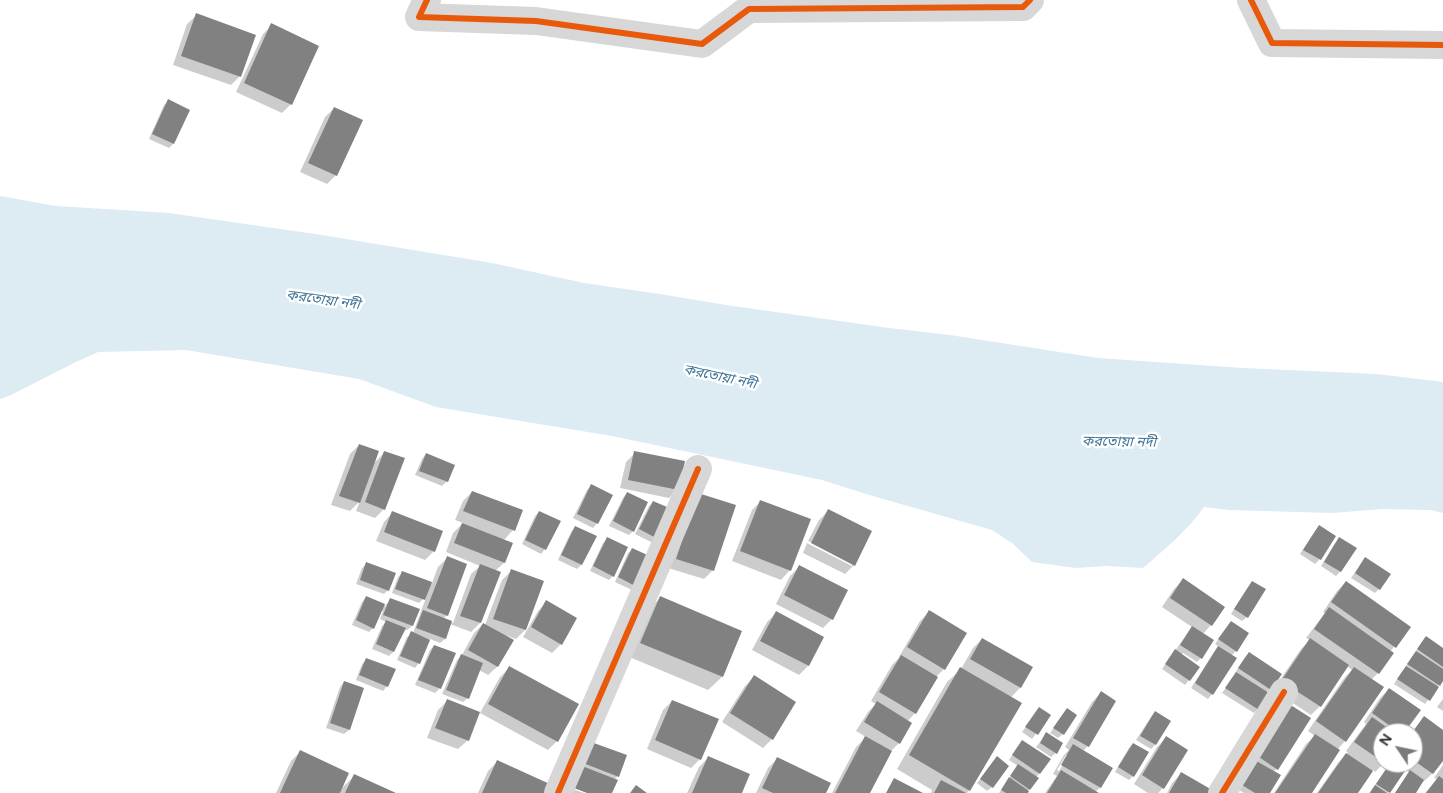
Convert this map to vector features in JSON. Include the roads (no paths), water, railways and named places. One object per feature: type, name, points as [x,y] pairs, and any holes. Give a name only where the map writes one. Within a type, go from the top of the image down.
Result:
[{"type":"street","points":[[427,0],[419,17],[536,22],[702,44],[749,9],[1023,7],[1030,0]]},
{"type":"street","points":[[1250,0],[1272,43],[1443,46]]},
{"type":"street","points":[[558,793],[698,469]]},
{"type":"street","points":[[1222,793],[1284,692]]},
{"type":"water","name":"করতোয়া নদী","points":[[0,196],[56,206],[169,213],[322,235],[492,263],[584,283],[1098,358],[1243,368],[1377,374],[1443,382],[1443,513],[1431,510],[1382,509],[1333,513],[1229,510],[1204,507],[1183,532],[1143,568],[1105,566],[1076,568],[1032,562],[1012,543],[992,530],[822,480],[612,436],[436,407],[359,379],[186,350],[98,352],[0,399]]}]
